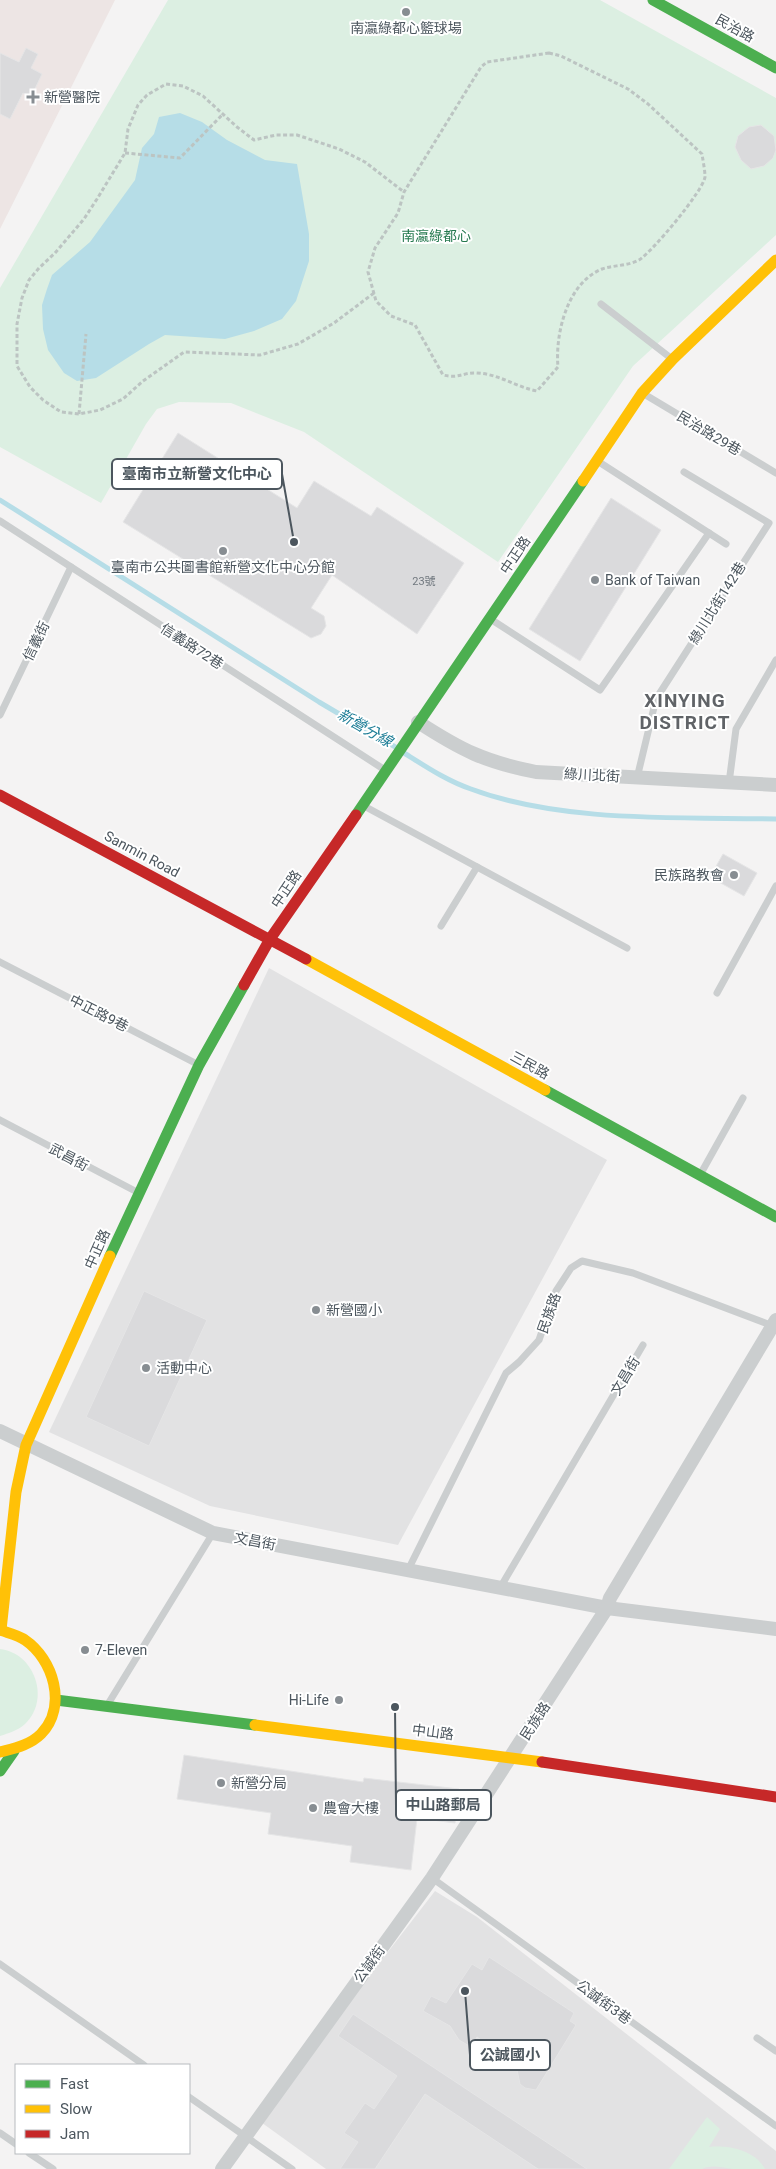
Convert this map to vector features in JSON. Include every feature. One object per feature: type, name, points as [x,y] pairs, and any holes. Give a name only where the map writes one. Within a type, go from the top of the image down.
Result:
[{"type":"street","name":"民治路","points":[[653,0],[776,68]]},
{"type":"street","name":"中正路","points":[[0,1630],[16,1492],[26,1445],[138,1193],[199,1065],[270,940],[491,619],[642,393],[673,359],[776,260]]},
{"type":"street","name":"綠川北街","points":[[416,727],[476,756],[501,765],[536,772],[776,786]]},
{"type":"street","name":"Sanmin Road","points":[[0,795],[270,940]]},
{"type":"street","name":"三民路","points":[[270,940],[776,1217]]},
{"type":"street","name":"民族路","points":[[512,1756],[608,1608],[610,1598],[774,1323]]},
{"type":"street","name":"文昌街","points":[[0,1431],[212,1533],[608,1608],[776,1629]]},
{"type":"street","points":[[0,1630],[16,1634],[31,1642],[43,1654],[51,1670],[56,1700],[53,1715],[45,1728],[35,1739],[14,1751],[0,1771]]},
{"type":"street","name":"中山路","points":[[56,1700],[512,1756],[776,1796]]},
{"type":"street","points":[[0,1752],[14,1751]]},
{"type":"street","name":"公誠街","points":[[222,2169],[432,1878],[512,1756]]},
{"type":"lane","points":[[601,304],[673,359]]},
{"type":"lane","name":"民治路29巷","points":[[642,393],[776,473]]},
{"type":"lane","points":[[596,460],[726,544]]},
{"type":"lane","points":[[684,472],[776,527]]},
{"type":"lane","name":"信義路72巷","points":[[0,521],[388,766]]},
{"type":"lane","name":"綠川北街142巷","points":[[637,778],[656,699],[769,523]]},
{"type":"lane","points":[[491,619],[600,690],[709,533]]},
{"type":"lane","name":"信義街","points":[[0,715],[72,567]]},
{"type":"lane","points":[[728,783],[736,729],[776,660]]},
{"type":"lane","points":[[362,805],[627,948]]},
{"type":"lane","points":[[441,926],[477,867]]},
{"type":"lane","points":[[717,994],[776,886]]},
{"type":"lane","name":"中正路9巷","points":[[0,962],[199,1065]]},
{"type":"lane","points":[[700,1175],[743,1098]]},
{"type":"lane","name":"武昌街","points":[[0,1120],[138,1193]]},
{"type":"lane","name":"民族路","points":[[408,1570],[506,1373],[539,1340],[556,1291],[570,1268],[582,1261],[633,1273],[774,1323]]},
{"type":"lane","name":"文昌街","points":[[500,1588],[643,1345]]},
{"type":"lane","points":[[107,1706],[212,1533]]},
{"type":"lane","name":"公誠街3巷","points":[[432,1878],[776,2126]]},
{"type":"lane","points":[[0,1964],[143,2064]]},
{"type":"lane","points":[[756,2038],[776,2051]]},
{"type":"lane","points":[[190,2098],[292,2169]]},
{"type":"lane","points":[[0,2133],[15,2143]]},
{"type":"lane","points":[[30,2154],[52,2169]]},
{"type":"path","points":[[549,53],[560,56],[628,89],[648,104],[702,154],[705,178],[680,216],[653,249],[637,261],[602,269],[580,285],[566,311],[557,351],[558,367],[537,391],[521,388],[500,378],[476,373],[455,378],[443,375],[415,325],[391,316],[376,301],[368,272],[375,248],[398,213],[404,192],[481,67],[487,62],[549,53]]},
{"type":"path","points":[[374,293],[334,323],[298,344],[260,355],[184,352],[143,381],[123,399],[100,410],[79,414],[61,412],[42,400],[30,387],[17,366],[17,324],[22,298],[29,280],[84,219],[125,153],[128,129],[138,105],[147,95],[166,84],[183,86],[203,96],[236,127],[254,140],[276,135],[297,135],[339,149],[365,162],[404,192]]},
{"type":"path","points":[[125,153],[180,158],[223,114]]},
{"type":"path","points":[[79,414],[86,334]]},
{"type":"shaded area","name":"新營醫院","points":[[0,0],[115,0],[0,229]]},
{"type":"shaded area","name":"新營國小","points":[[269,968],[607,1160],[398,1545],[210,1506],[49,1432]]},
{"type":"shaded area","points":[[435,1891],[477,1917],[776,2151],[776,2169],[326,2169],[258,2120]]},
{"type":"green space","name":"南瀛綠都心","points":[[168,0],[600,0],[776,98],[776,235],[633,366],[498,562],[304,432],[231,403],[179,402],[157,409],[146,424],[101,503],[0,447],[0,288]]},
{"type":"green space","points":[[0,1649],[12,1652],[22,1659],[30,1668],[38,1691],[37,1703],[33,1714],[25,1724],[16,1730],[0,1736]]},
{"type":"green space","points":[[707,2117],[720,2129],[709,2147],[732,2148],[748,2153],[755,2157],[765,2169],[714,2167],[669,2169]]},
{"type":"water","points":[[180,113],[202,122],[227,140],[265,160],[297,164],[309,234],[309,261],[296,301],[282,319],[254,331],[225,339],[165,335],[96,378],[77,381],[64,373],[48,350],[43,329],[42,305],[52,275],[90,242],[135,180],[142,148],[154,134],[159,117]]},
{"type":"building","points":[[26,48],[38,54],[31,68],[42,74],[31,97],[23,93],[10,119],[0,114],[0,53],[19,62]]},
{"type":"building","points":[[761,125],[774,136],[776,150],[773,158],[764,166],[751,169],[741,160],[735,147],[738,136],[749,127]]},
{"type":"building","points":[[178,433],[297,508],[314,481],[371,516],[377,507],[464,563],[417,634],[332,575],[311,608],[324,616],[326,626],[321,634],[311,638],[123,522]]},
{"type":"building","name":"Bank of Taiwan","points":[[611,498],[661,530],[580,661],[529,629]]},
{"type":"building","name":"民族路教會","points":[[723,854],[757,873],[744,896],[710,877]]},
{"type":"building","name":"活動中心","points":[[144,1291],[207,1320],[149,1446],[86,1417]]},
{"type":"building","points":[[184,1755],[363,1782],[364,1778],[459,1789],[455,1823],[417,1818],[411,1870],[350,1862],[352,1846],[268,1834],[271,1813],[177,1799]]},
{"type":"building","points":[[489,1957],[574,2013],[570,2021],[576,2025],[536,2090],[525,2088],[520,2084],[516,2065],[477,2037],[471,2047],[459,2040],[450,2026],[423,2011],[431,1996],[446,2003],[472,1964],[482,1970]]},
{"type":"building","points":[[353,2014],[587,2169],[538,2169],[425,2094],[375,2169],[340,2169],[358,2142],[344,2133],[365,2103],[374,2109],[397,2076],[338,2036]]},
{"type":"waterway","name":"新營分線","points":[[0,500],[319,702],[397,748]]},
{"type":"waterway","name":"新營分線","points":[[404,753],[436,773],[462,786],[506,800],[543,808],[582,813],[661,818],[776,819]]},
{"type":"traffic: fast","points":[[653,0],[776,68]]},
{"type":"traffic: fast","points":[[356,815],[583,481]]},
{"type":"traffic: fast","points":[[110,1256],[199,1065],[244,985]]},
{"type":"traffic: fast","points":[[545,1090],[776,1217]]},
{"type":"traffic: fast","points":[[56,1700],[255,1725]]},
{"type":"traffic: fast","points":[[0,1771],[14,1751]]},
{"type":"traffic: slow","points":[[583,481],[642,393],[673,359],[776,260]]},
{"type":"traffic: slow","points":[[306,959],[545,1090]]},
{"type":"traffic: slow","points":[[1,1630],[16,1492],[26,1445],[110,1256]]},
{"type":"traffic: slow","points":[[0,1630],[22,1638],[35,1648],[49,1671],[54,1684],[55,1697],[54,1710],[49,1723],[41,1734],[27,1743],[0,1752]]},
{"type":"traffic: slow","points":[[255,1725],[542,1762]]},
{"type":"traffic: jam","points":[[0,795],[306,959]]},
{"type":"traffic: jam","points":[[244,985],[270,939],[356,815]]},
{"type":"traffic: jam","points":[[542,1762],[776,1797]]},
{"type":"place","name":"南瀛綠都心籃球場","points":[[406,12]]},
{"type":"place","name":"新營醫院","points":[[33,97]]},
{"type":"place","name":"臺南市立新營文化中心","points":[[294,542]]},
{"type":"place","name":"臺南市公共圖書館新營文化中心分館","points":[[223,551]]},
{"type":"place","name":"Bank of Taiwan","points":[[595,580]]},
{"type":"place","name":"民族路教會","points":[[734,875]]},
{"type":"place","name":"新營國小","points":[[316,1310]]},
{"type":"place","name":"活動中心","points":[[146,1368]]},
{"type":"place","name":"7-Eleven","points":[[85,1650]]},
{"type":"place","name":"Hi-Life","points":[[339,1700]]},
{"type":"place","name":"中山路郵局","points":[[395,1707]]},
{"type":"place","name":"新營分局","points":[[221,1783]]},
{"type":"place","name":"農會大樓","points":[[313,1808]]},
{"type":"place","name":"公誠國小","points":[[465,1991]]},
{"type":"district","name":"XINYING DISTRICT","points":[[685,711]]}]
